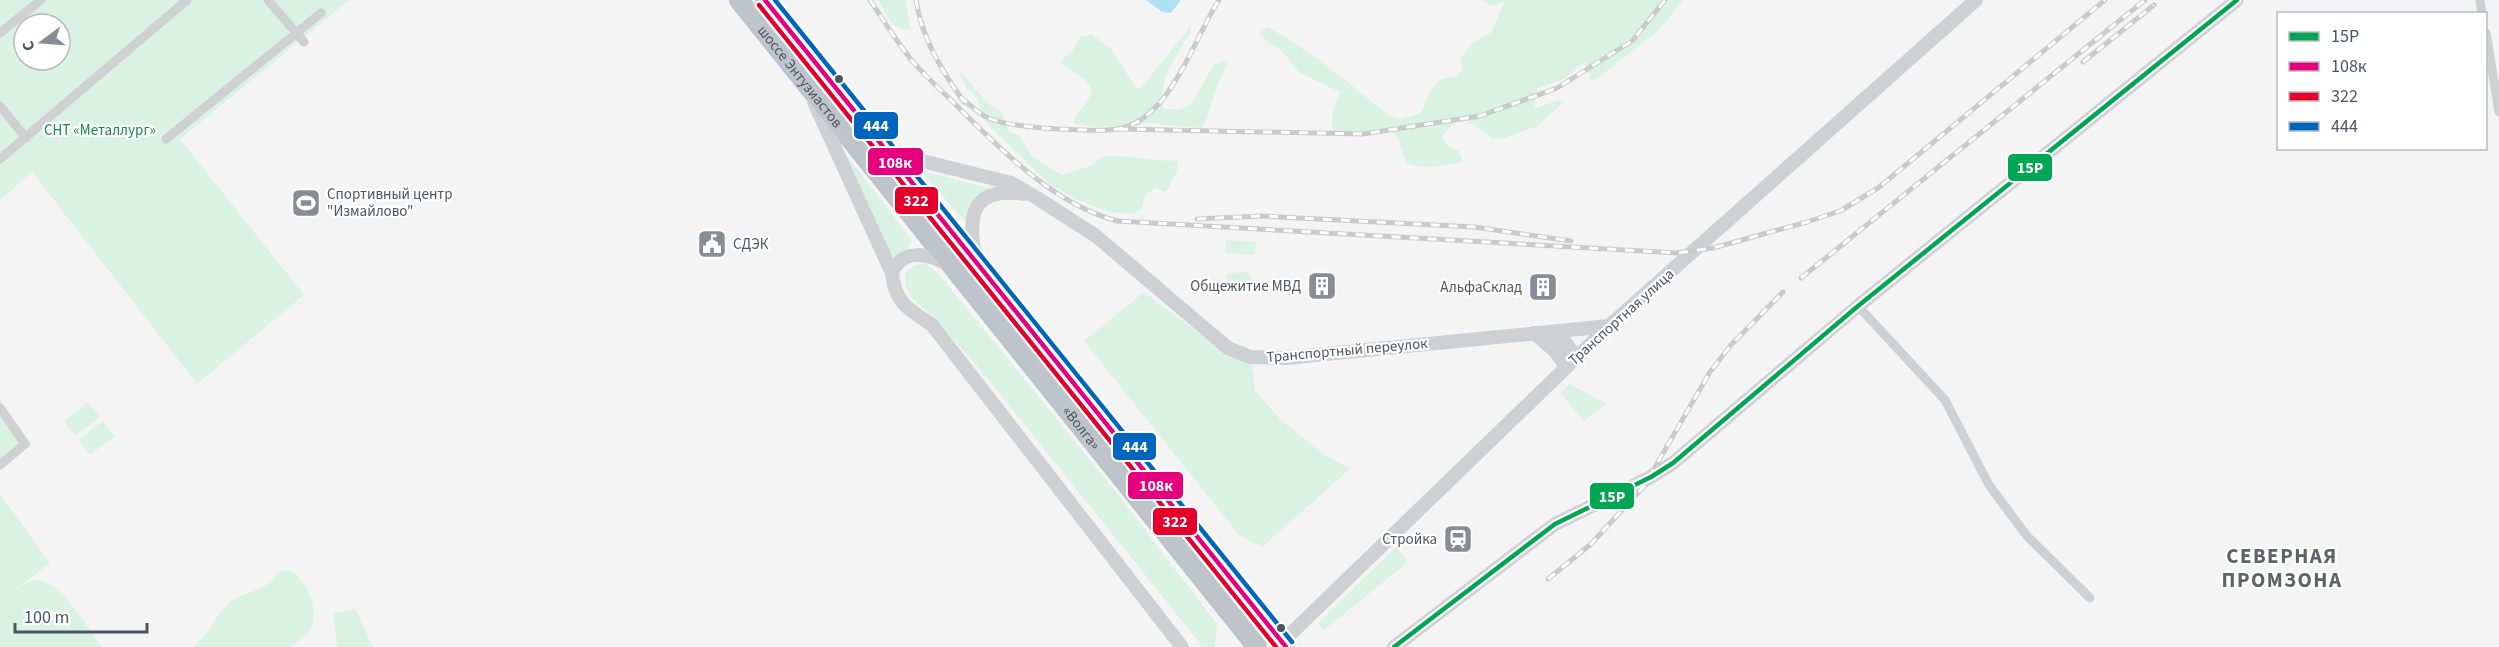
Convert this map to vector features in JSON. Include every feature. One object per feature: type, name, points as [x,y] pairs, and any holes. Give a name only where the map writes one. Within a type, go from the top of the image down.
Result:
[{"type":"highway","name":"шоссе Энтузиастов","points":[[738,0],[972,293]]},
{"type":"highway","name":"шоссе Энтузиастов","points":[[765,0],[983,273]]},
{"type":"highway","name":"«Волга»","points":[[983,273],[1286,647]]},
{"type":"highway","name":"«Волга»","points":[[972,293],[1257,647]]},
{"type":"street","points":[[0,33],[41,0]]},
{"type":"street","points":[[0,159],[187,0]]},
{"type":"street","points":[[268,0],[304,42]]},
{"type":"street","name":"Транспортная улица","points":[[1277,647],[1571,361],[1976,0]]},
{"type":"street","points":[[1394,647],[1555,524],[1651,477],[1673,463],[1858,306],[2237,0]]},
{"type":"street","points":[[166,140],[321,13]]},
{"type":"street","points":[[2487,39],[2499,112]]},
{"type":"street","points":[[807,86],[892,273],[893,287],[899,300],[907,309],[932,325],[1182,647]]},
{"type":"street","points":[[0,106],[26,138]]},
{"type":"street","name":"Транспортный переулок","points":[[882,146],[914,159],[1011,183],[1032,195],[1096,236],[1228,348],[1250,357],[1286,358],[1609,326]]},
{"type":"street","points":[[983,273],[970,230],[975,208],[998,193],[1032,195]]},
{"type":"street","points":[[892,273],[896,264],[905,257],[917,254],[934,256],[951,267]]},
{"type":"street","points":[[1858,306],[1945,400],[1989,485],[2027,536],[2090,598]]},
{"type":"street","points":[[1552,332],[1564,342],[1571,361]]},
{"type":"street","points":[[1534,333],[1571,361]]},
{"type":"street","points":[[0,408],[25,444],[0,465]]},
{"type":"green space","name":"СНТ «Металлург»","points":[[0,0],[349,0],[180,139],[304,295],[197,384],[32,172],[0,200]]},
{"type":"green space","points":[[878,0],[905,0],[911,29],[902,30],[892,24]]},
{"type":"green space","points":[[1482,0],[1683,0],[1660,29],[1597,79],[1591,80],[1585,62],[1564,79],[1538,88],[1534,109],[1558,100],[1564,102],[1537,126],[1502,139],[1491,138],[1469,121],[1457,120],[1442,136],[1449,146],[1459,151],[1463,162],[1434,167],[1420,167],[1406,163],[1398,138],[1390,130],[1334,132],[1332,116],[1340,92],[1300,73],[1279,48],[1268,43],[1259,33],[1267,27],[1284,36],[1330,68],[1389,116],[1400,119],[1421,113],[1436,83],[1447,77],[1455,77],[1463,69],[1460,59],[1474,42],[1492,32],[1504,2],[1492,6]]},
{"type":"green space","points":[[1191,26],[1190,33],[1165,78],[1162,98],[1164,109],[1181,109],[1191,104],[1214,65],[1224,60],[1228,63],[1218,83],[1205,124],[1201,128],[1150,123],[1119,129],[1074,124],[1074,118],[1089,99],[1090,86],[1060,62],[1073,50],[1081,36],[1092,34],[1111,49],[1136,88],[1141,88]]},
{"type":"green space","points":[[959,71],[991,106],[1001,112],[1009,132],[1019,136],[1032,156],[1062,175],[1094,165],[1100,157],[1110,156],[1178,160],[1177,172],[1166,192],[1154,188],[1145,196],[1142,208],[1133,214],[1110,212],[1077,200],[1046,181],[989,126],[975,95],[967,89]]},
{"type":"green space","points":[[841,148],[912,240],[905,253],[890,262]]},
{"type":"green space","points":[[920,170],[991,189],[966,223]]},
{"type":"green space","points":[[1226,240],[1256,242],[1255,255],[1225,253]]},
{"type":"green space","points":[[924,263],[938,273],[1116,492],[1217,624],[1215,647],[1203,647],[983,373],[937,321],[910,296],[905,284],[905,274],[913,266]]},
{"type":"green space","points":[[1246,271],[1251,275],[1250,289],[1245,291],[1226,279],[1227,274]]},
{"type":"green space","points":[[1144,292],[1221,350],[1252,362],[1255,391],[1281,420],[1325,455],[1350,469],[1262,547],[1239,535],[1084,341]]},
{"type":"green space","points":[[1570,384],[1607,404],[1584,421],[1560,393]]},
{"type":"green space","points":[[0,400],[32,444],[0,469]]},
{"type":"green space","points":[[88,402],[100,417],[75,436],[64,421]]},
{"type":"green space","points":[[103,421],[115,436],[90,455],[78,440]]},
{"type":"green space","points":[[0,494],[50,563],[15,590],[36,580],[55,588],[73,607],[102,647],[0,647]]},
{"type":"green space","points":[[1396,547],[1408,562],[1324,630],[1318,623]]},
{"type":"green space","points":[[290,570],[306,587],[313,604],[311,628],[302,638],[290,647],[194,647],[230,602],[258,590],[276,575]]},
{"type":"green space","points":[[355,609],[373,647],[337,647],[333,613]]},
{"type":"water","points":[[1146,0],[1181,0],[1171,13],[1162,12]]},
{"type":"railway","points":[[870,0],[914,63],[973,122],[1030,174],[1073,203],[1095,214],[1118,221],[1677,253],[1713,248],[1840,211],[1878,188],[2105,0]]},
{"type":"railway","points":[[916,0],[923,28],[934,54],[964,102]]},
{"type":"railway","points":[[960,97],[986,117],[1021,126],[1102,130],[1117,129],[1136,123],[1152,111],[1166,95],[1219,0]]},
{"type":"railway","points":[[1119,129],[1363,134],[1480,116],[1557,88],[1632,41],[1665,0]]},
{"type":"railway","points":[[1801,278],[2145,0]]},
{"type":"railway","points":[[2083,62],[2154,5]]},
{"type":"railway","points":[[1197,219],[1262,216],[1474,227],[1571,241]]},
{"type":"railway","points":[[1548,579],[1591,544],[1644,486],[1710,372],[1731,345],[1783,292]]},
{"type":"transit line","name":"108к","points":[[765,0],[1286,647]]},
{"type":"transit line","name":"444","points":[[775,0],[1292,642]]},
{"type":"transit line","name":"15Р","points":[[1394,647],[1555,524],[1651,477],[1673,463],[1858,306],[2237,0]]},
{"type":"transit line","name":"322","points":[[759,5],[1276,647]]},
{"type":"place","name":"Спортивный центр \"Измайлово\"","points":[[306,203]]},
{"type":"place","name":"СДЭК","points":[[712,244]]},
{"type":"place","name":"Общежитие МВД","points":[[1322,286]]},
{"type":"place","name":"АльфаСклад","points":[[1543,287]]},
{"type":"place","name":"Стройка","points":[[1458,539]]},
{"type":"district","name":"СЕВЕРНАЯ ПРОМЗОНА","points":[[2282,568]]}]
